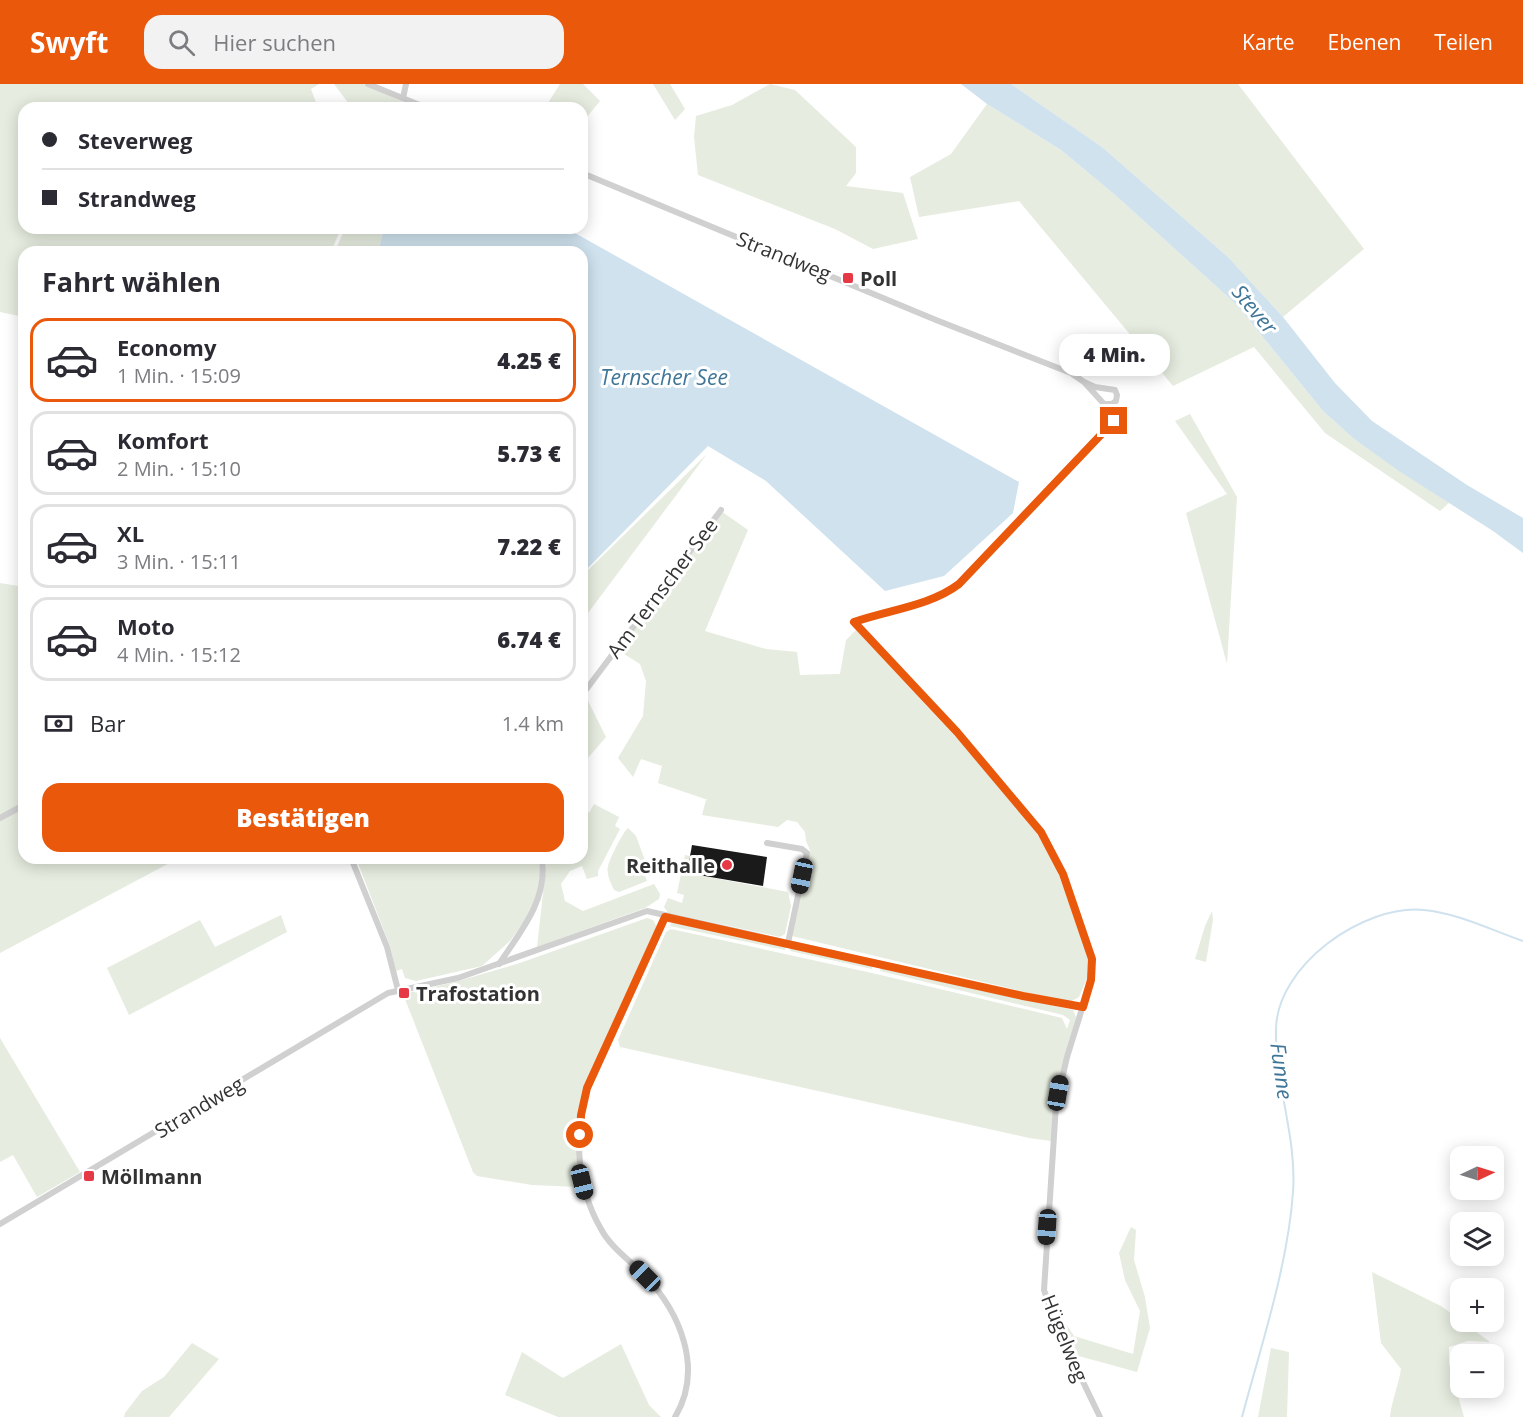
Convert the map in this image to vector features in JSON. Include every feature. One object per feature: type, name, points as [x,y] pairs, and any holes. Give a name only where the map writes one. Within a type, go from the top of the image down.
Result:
[{"type":"street","points":[[368,84],[413,102]]},
{"type":"street","points":[[403,98],[406,84]]},
{"type":"street","name":"Strandweg","points":[[588,175],[936,320],[1071,373],[1095,387],[1112,389],[1117,399],[1112,404],[1104,404],[1084,382]]},
{"type":"street","points":[[1083,1007],[1091,980],[1092,959],[1063,874],[1041,832],[957,732],[854,622],[931,599],[947,593],[959,584],[1114,421]]},
{"type":"street","name":"Am Ternscher See","points":[[588,687],[721,510]]},
{"type":"street","points":[[0,818],[18,808]]},
{"type":"street","points":[[767,843],[802,849],[807,853],[788,943]]},
{"type":"street","points":[[353,864],[387,947],[398,990]]},
{"type":"street","points":[[499,964],[535,911],[544,872],[543,864]]},
{"type":"street","name":"Strandweg","points":[[0,1224],[388,993],[458,978],[647,911],[665,917],[1023,996],[1083,1007]]},
{"type":"street","points":[[665,917],[587,1088],[581,1115],[580,1155],[585,1195],[600,1229],[657,1290],[677,1322],[685,1348],[688,1372],[684,1399],[675,1417]]},
{"type":"street","name":"Hügelweg","points":[[1083,1007],[1067,1057],[1056,1105],[1044,1290],[1057,1328],[1100,1417]]},
{"type":"shaded area","points":[[0,84],[319,84],[311,89],[316,102],[18,102],[18,234],[338,234],[334,246],[18,246],[18,316],[0,312]]},
{"type":"shaded area","points":[[334,84],[363,84],[404,102],[348,102]]},
{"type":"shaded area","points":[[560,84],[583,84],[600,101],[588,116],[588,102],[549,102]]},
{"type":"shaded area","points":[[653,84],[670,84],[685,109],[675,120]]},
{"type":"shaded area","points":[[770,84],[795,90],[856,147],[856,173],[846,186],[903,193],[918,239],[873,249],[835,229],[698,175],[694,137],[696,116],[732,105]]},
{"type":"shaded area","points":[[1011,84],[1238,84],[1364,249],[1283,317],[1228,257],[1102,147]]},
{"type":"shaded area","points":[[987,104],[1061,150],[1114,194],[1237,305],[1323,411],[1353,438],[1449,503],[1440,511],[1325,433],[1254,347],[1173,386],[1019,201],[919,217],[910,177],[951,154]]},
{"type":"shaded area","points":[[342,234],[382,234],[380,246],[338,246]]},
{"type":"shaded area","points":[[1190,414],[1237,497],[1227,664],[1186,513],[1227,494],[1175,421]]},
{"type":"shaded area","points":[[707,454],[588,613],[588,570]]},
{"type":"shaded area","points":[[721,511],[748,530],[705,631],[766,649],[797,652],[800,675],[840,674],[846,640],[856,630],[968,750],[1036,832],[1054,862],[1090,961],[1088,976],[1079,997],[1070,1002],[1055,999],[792,936],[810,850],[805,832],[797,822],[787,820],[778,827],[702,815],[706,800],[708,800],[658,783],[662,766],[641,759],[633,777],[618,758],[643,716],[646,681],[640,664],[616,649]]},
{"type":"shaded area","points":[[0,583],[18,586],[18,864],[168,864],[0,953]]},
{"type":"shaded area","points":[[588,701],[606,737],[588,758]]},
{"type":"shaded area","points":[[594,804],[619,817],[615,826],[620,829],[598,871],[598,876],[587,879],[582,866],[570,871],[561,884],[565,901],[583,911],[654,884],[660,894],[659,899],[645,908],[537,947],[546,864],[588,864],[588,811],[589,813]]},
{"type":"shaded area","points":[[628,828],[636,836],[646,863],[641,866],[647,881],[619,892],[614,890],[608,869],[609,862]]},
{"type":"shaded area","points":[[685,855],[690,856],[688,873],[788,892],[791,906],[785,934],[780,937],[669,914],[664,907],[668,898],[682,903],[684,895],[677,893]]},
{"type":"shaded area","points":[[358,864],[541,864],[534,908],[510,941],[482,966],[416,981],[405,978],[402,969],[396,971],[390,946]]},
{"type":"shaded area","points":[[1212,911],[1213,920],[1206,962],[1195,959]]},
{"type":"shaded area","points":[[281,915],[287,932],[129,1015],[107,968],[200,920],[215,947]]},
{"type":"shaded area","points":[[647,918],[653,920],[658,929],[584,1089],[577,1138],[579,1187],[532,1185],[477,1176],[473,1172],[403,994],[517,964]]},
{"type":"shaded area","points":[[672,922],[786,945],[785,950],[670,926]]},
{"type":"shaded area","points":[[671,929],[1062,1018],[1067,1029],[1070,1020],[1063,1015],[880,971],[881,966],[1073,1010],[1076,1017],[1051,1141],[620,1047],[618,1040],[666,932]]},
{"type":"shaded area","points":[[790,946],[873,964],[872,969],[790,951]]},
{"type":"shaded area","points":[[0,1038],[80,1172],[37,1197],[13,1155],[0,1162]]},
{"type":"shaded area","points":[[1131,1227],[1136,1230],[1134,1260],[1145,1297],[1150,1328],[1137,1372],[1075,1355],[1049,1298],[1074,1336],[1133,1354],[1140,1311],[1125,1280],[1119,1253]]},
{"type":"shaded area","points":[[1372,1272],[1450,1313],[1450,1332],[1476,1332],[1490,1342],[1468,1341],[1450,1344],[1450,1398],[1459,1398],[1464,1417],[1390,1417],[1401,1369],[1381,1343]]},
{"type":"shaded area","points":[[192,1343],[219,1359],[169,1417],[124,1417],[142,1391],[164,1377]]},
{"type":"shaded area","points":[[621,1344],[649,1405],[661,1417],[558,1417],[505,1395],[522,1352],[563,1378]]},
{"type":"shaded area","points":[[1271,1348],[1289,1352],[1287,1417],[1258,1417]]},
{"type":"water","name":"Stever","points":[[961,84],[1011,84],[1102,147],[1228,257],[1283,317],[1335,383],[1372,421],[1467,485],[1523,518],[1523,553],[1353,438],[1323,411],[1237,305],[1114,194],[1061,150],[987,104]]},
{"type":"water","name":"Ternscher See","points":[[382,234],[577,234],[1019,482],[1013,513],[944,576],[885,591],[766,481],[708,446],[588,568],[588,246],[380,246]]},
{"type":"building","name":"Reithalle","points":[[692,845],[767,857],[763,886],[687,873]]},
{"type":"waterway","name":"Funne","points":[[1242,1417],[1280,1277],[1290,1220],[1293,1192],[1292,1151],[1279,1071],[1276,1030],[1280,1006],[1291,983],[1307,962],[1350,928],[1375,917],[1400,911],[1424,910],[1449,915],[1523,941]]},
{"type":"place","name":"Poll","points":[[848,278]]},
{"type":"place","name":"Reithalle","points":[[727,865]]},
{"type":"place","name":"Trafostation","points":[[404,993]]},
{"type":"place","name":"Möllmann","points":[[89,1176]]},
{"type":"route","points":[[580,1135],[581,1115],[587,1088],[665,917],[1023,996],[1083,1007],[1091,980],[1092,959],[1063,874],[1041,832],[1006,787],[854,622],[931,599],[947,593],[959,584],[1114,421]]}]
